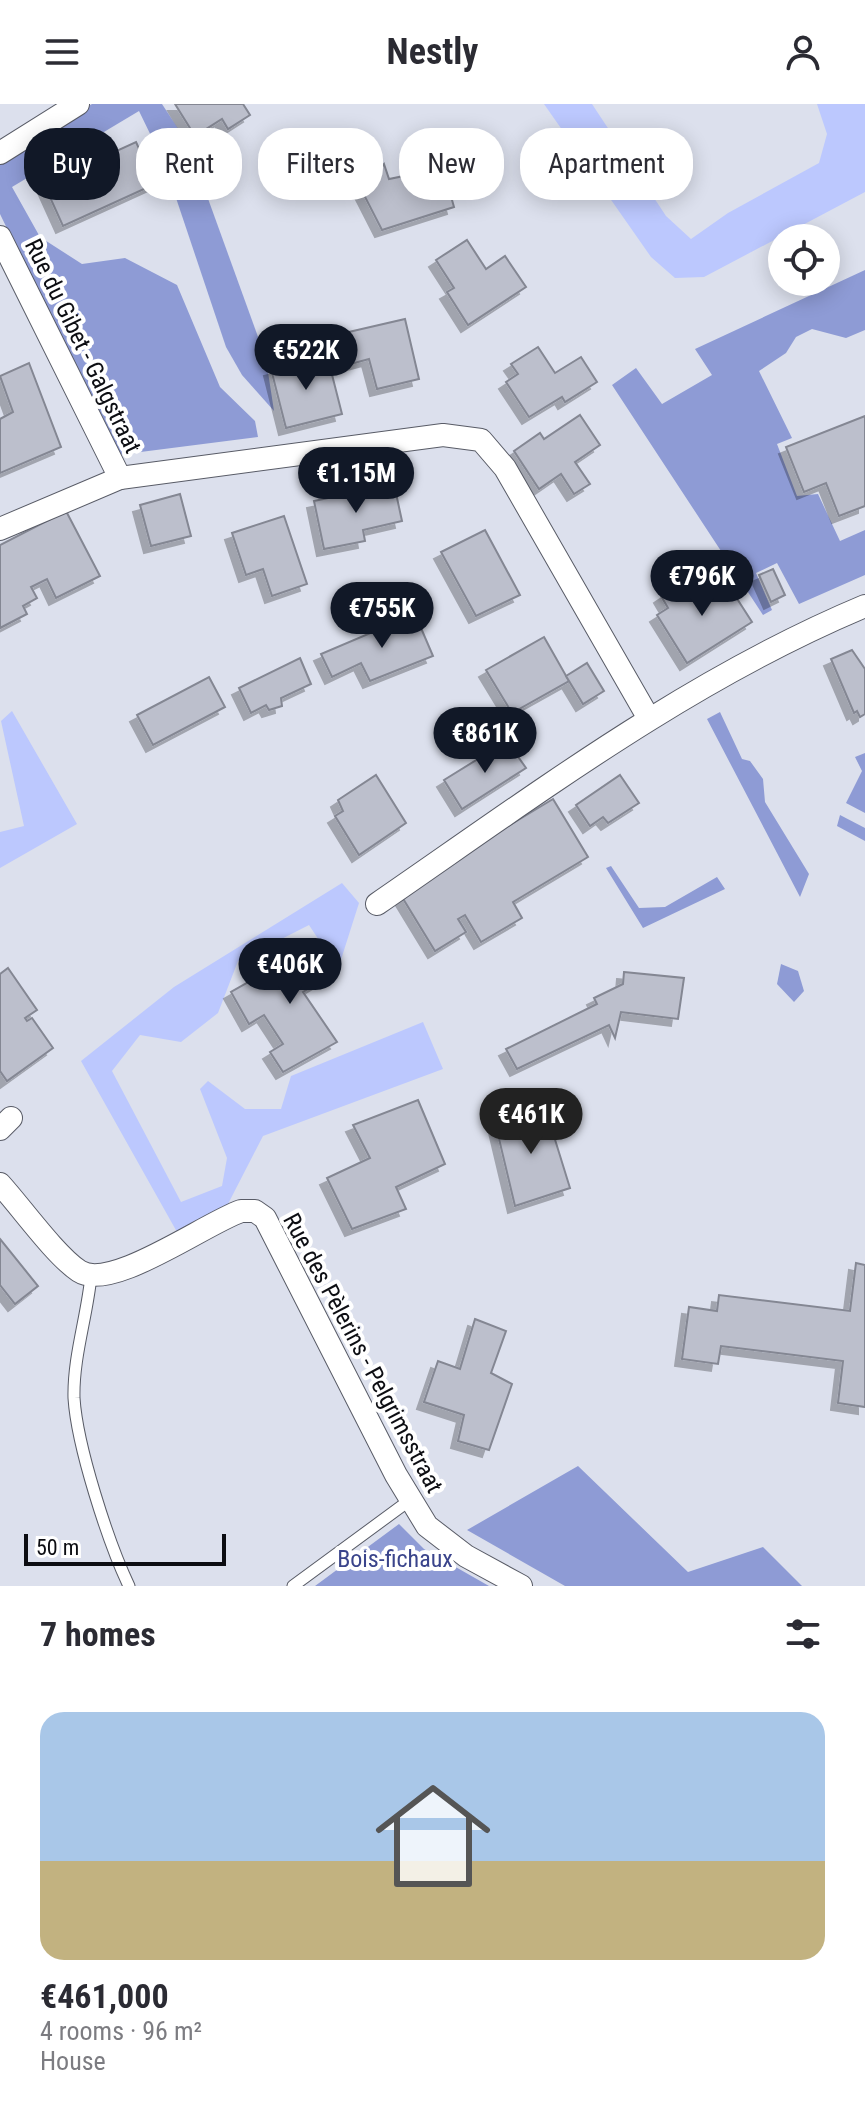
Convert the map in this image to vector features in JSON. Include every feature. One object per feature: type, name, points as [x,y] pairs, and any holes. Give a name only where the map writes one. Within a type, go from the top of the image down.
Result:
[{"type":"street","points":[[0,153],[78,104]]},
{"type":"street","name":"Rue du Gibet - Galgstraat","points":[[0,237],[120,478]]},
{"type":"street","points":[[0,529],[39,509],[120,478],[443,435],[481,440],[505,468],[648,717]]},
{"type":"street","points":[[377,904],[648,717],[811,629],[865,606]]},
{"type":"street","points":[[0,1184],[73,1266],[91,1276]]},
{"type":"street","name":"Rue des Pèlerins - Pelgrimsstraat","points":[[91,1276],[121,1272],[241,1211],[255,1211],[265,1218],[410,1500],[427,1526],[441,1539],[521,1586]]},
{"type":"lane","points":[[91,1276],[74,1399],[83,1447],[116,1559],[129,1586]]},
{"type":"lane","points":[[293,1586],[410,1500]]},
{"type":"shaded area","points":[[544,104],[592,104],[608,128],[561,128]]},
{"type":"shaded area","points":[[817,104],[865,104],[865,192],[804,224],[768,224],[768,243],[704,277],[675,278],[651,257],[611,200],[655,200],[666,216],[691,239],[728,213],[819,163],[827,134]]},
{"type":"shaded area","points":[[12,711],[77,824],[0,868],[0,832],[24,826],[1,721]]},
{"type":"shaded area","points":[[342,883],[359,903],[338,969],[309,925],[238,961],[218,1013],[181,1042],[140,1035],[112,1071],[181,1202],[222,1186],[227,1158],[200,1089],[208,1081],[245,1109],[281,1109],[291,1076],[423,1022],[443,1069],[263,1136],[228,1204],[177,1232],[81,1061],[174,987]]},
{"type":"green space","points":[[92,104],[162,104],[178,128],[147,128],[139,111],[111,128],[53,128]]},
{"type":"green space","points":[[24,145],[24,180],[12,187],[40,237],[82,264],[125,258],[177,285],[220,387],[255,421],[258,437],[117,455],[0,214],[0,160]]},
{"type":"green space","points":[[177,200],[209,200],[266,359],[274,411],[242,375],[226,347]]},
{"type":"green space","points":[[865,270],[865,330],[846,338],[812,329],[796,337],[786,353],[759,371],[792,438],[777,444],[797,496],[818,494],[840,541],[865,530],[865,575],[799,604],[777,563],[756,573],[772,610],[763,615],[612,385],[636,368],[662,404],[712,375],[695,349],[809,296],[840,296],[840,282]]},
{"type":"green space","points":[[720,712],[742,759],[750,761],[763,779],[765,802],[809,874],[800,897],[707,719]]},
{"type":"green space","points":[[865,753],[865,813],[846,803],[862,771],[855,757]]},
{"type":"green space","points":[[840,815],[865,828],[865,841],[837,826]]},
{"type":"green space","points":[[611,866],[639,908],[665,907],[717,877],[725,889],[643,928],[606,868]]},
{"type":"green space","points":[[781,964],[798,971],[804,991],[794,1002],[777,984]]},
{"type":"green space","points":[[578,1466],[688,1572],[763,1547],[802,1586],[565,1586],[467,1530]]},
{"type":"green space","name":"Bois-fichaux","points":[[399,1524],[424,1549],[489,1586],[315,1586]]},
{"type":"building","points":[[175,104],[243,104],[250,115],[230,128],[222,119],[208,128],[190,128]]},
{"type":"building","points":[[136,142],[136,193],[120,200],[120,149]]},
{"type":"building","points":[[383,165],[389,179],[399,177],[399,200],[452,200],[454,207],[382,230],[367,200],[383,200]]},
{"type":"building","points":[[51,200],[120,200],[63,226]]},
{"type":"building","points":[[467,240],[486,269],[505,256],[526,287],[468,325],[447,292],[454,288],[436,260]]},
{"type":"building","points":[[405,319],[419,379],[377,389],[369,359],[347,365],[340,334]]},
{"type":"building","points":[[538,347],[555,373],[581,357],[597,382],[565,402],[562,397],[529,417],[506,382],[518,374],[511,364]]},
{"type":"building","points":[[327,355],[342,414],[286,428],[271,369]]},
{"type":"building","points":[[29,363],[61,447],[0,473],[0,419],[13,412],[0,376]]},
{"type":"building","points":[[580,415],[600,445],[575,462],[590,484],[574,494],[561,474],[539,489],[514,451],[540,433],[544,439]]},
{"type":"building","points":[[865,416],[865,506],[839,516],[826,483],[804,492],[786,447]]},
{"type":"building","points":[[394,484],[402,521],[363,530],[365,541],[324,549],[314,501]]},
{"type":"building","points":[[180,494],[191,536],[151,546],[140,505]]},
{"type":"building","points":[[66,511],[100,576],[56,598],[47,579],[31,587],[37,598],[23,606],[27,614],[0,628],[0,545]]},
{"type":"building","points":[[284,516],[307,584],[272,596],[263,569],[246,575],[232,533]]},
{"type":"building","points":[[485,530],[520,595],[476,616],[441,552]]},
{"type":"building","points":[[773,569],[785,595],[771,602],[759,575]]},
{"type":"building","points":[[725,580],[752,622],[687,663],[657,615],[668,608],[661,596],[679,584],[685,593],[703,581],[709,590]]},
{"type":"building","points":[[415,614],[433,656],[370,681],[361,663],[332,677],[321,654]]},
{"type":"building","points":[[544,637],[569,681],[512,713],[486,670]]},
{"type":"building","points":[[852,650],[865,669],[865,714],[860,717],[857,711],[854,713],[831,659]]},
{"type":"building","points":[[300,658],[311,684],[281,698],[282,706],[269,710],[266,705],[251,713],[239,688]]},
{"type":"building","points":[[587,663],[604,691],[583,704],[566,676]]},
{"type":"building","points":[[209,677],[225,707],[153,745],[137,715]]},
{"type":"building","points":[[507,741],[526,768],[462,809],[444,780]]},
{"type":"building","points":[[376,775],[406,823],[359,855],[335,816],[343,811],[338,800]]},
{"type":"building","points":[[620,775],[639,803],[608,823],[603,817],[590,826],[576,805]]},
{"type":"building","points":[[553,799],[588,857],[513,902],[522,918],[481,942],[465,915],[458,919],[466,932],[435,951],[399,892]]},
{"type":"building","points":[[317,943],[333,974],[303,992],[337,1042],[283,1072],[270,1052],[283,1044],[264,1015],[249,1024],[231,992]]},
{"type":"building","points":[[8,968],[37,1010],[25,1018],[27,1021],[32,1018],[53,1048],[7,1081],[0,1071],[0,974]]},
{"type":"building","points":[[624,972],[684,978],[678,1019],[621,1012],[615,1038],[609,1025],[517,1069],[506,1049],[597,1004],[594,998],[623,984]]},
{"type":"building","points":[[418,1100],[445,1164],[396,1187],[406,1209],[352,1229],[327,1178],[370,1158],[353,1125]]},
{"type":"building","points":[[544,1104],[570,1188],[515,1206],[495,1122]]},
{"type":"building","points":[[0,1239],[38,1286],[15,1304],[0,1285]]},
{"type":"building","points":[[856,1263],[865,1265],[865,1407],[838,1403],[843,1361],[721,1346],[718,1364],[682,1359],[689,1307],[717,1311],[719,1295],[850,1311]]},
{"type":"building","points":[[475,1319],[506,1331],[491,1373],[512,1384],[489,1450],[458,1441],[464,1415],[424,1402],[438,1361],[460,1369]]}]
